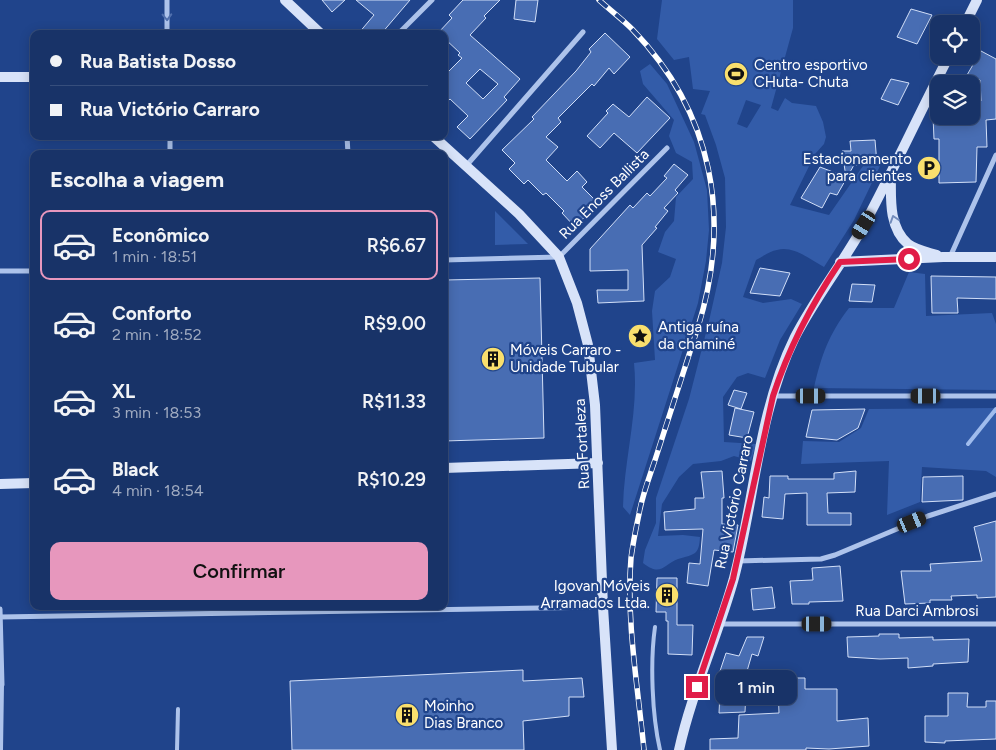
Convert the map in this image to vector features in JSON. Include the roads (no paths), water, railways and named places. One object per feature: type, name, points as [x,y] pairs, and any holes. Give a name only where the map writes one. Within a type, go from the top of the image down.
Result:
[{"type":"main road","points":[[285,0],[317,30]]},
{"type":"main road","points":[[970,15],[977,0]]},
{"type":"main road","name":"Rua Victório Carraro","points":[[679,750],[738,561],[757,463],[773,396],[782,369],[795,337],[864,225],[944,65]]},
{"type":"main road","points":[[0,78],[30,77]]},
{"type":"main road","name":"Rua Fortaleza","points":[[437,140],[519,214],[559,257],[578,303],[588,345],[595,405],[603,606],[612,750]]},
{"type":"main road","points":[[890,170],[891,211],[897,229],[907,243],[920,250],[947,257]]},
{"type":"main road","points":[[840,262],[947,257],[996,257]]},
{"type":"main road","points":[[448,468],[598,463]]},
{"type":"main road","points":[[0,484],[30,483]]},
{"type":"street","points":[[166,0],[168,30]]},
{"type":"street","points":[[402,30],[432,0]]},
{"type":"street","points":[[466,166],[583,32]]},
{"type":"street","name":"Rua Enoss Ballista","points":[[559,257],[667,148]]},
{"type":"street","points":[[947,257],[996,155]]},
{"type":"street","points":[[448,260],[559,257]]},
{"type":"street","points":[[0,271],[30,271]]},
{"type":"street","points":[[773,396],[996,396]]},
{"type":"street","points":[[738,561],[821,559],[835,555],[928,516],[996,494]]},
{"type":"street","points":[[448,609],[603,606]]},
{"type":"street","points":[[0,609],[1,685]]},
{"type":"street","points":[[0,617],[384,610]]},
{"type":"street","name":"Rua Darci Ambrosi","points":[[718,624],[996,624]]},
{"type":"lane","points":[[655,627],[651,650],[655,718],[660,750]]},
{"type":"lane","points":[[1,685],[1,750]]},
{"type":"lane","points":[[177,750],[178,709]]},
{"type":"waterway","points":[[968,444],[996,409]]},
{"type":"railway","points":[[599,0],[632,29],[659,61],[681,96],[697,131],[708,168],[713,207],[713,246],[708,286],[698,327],[640,507],[631,558],[631,630],[644,750]]},
{"type":"place","name":"Centro esportivo CHuta- Chuta","points":[[736,74]]},
{"type":"place","name":"Estacionamento para clientes","points":[[929,168]]},
{"type":"place","name":"Antiga ruína da chaminé","points":[[640,336]]},
{"type":"place","name":"Móveis Carraro - Unidade Tubular","points":[[493,359]]},
{"type":"place","name":"Igovan Móveis Arramados Ltda.","points":[[667,595]]},
{"type":"place","name":"Moinho Dias Branco","points":[[407,715]]}]
